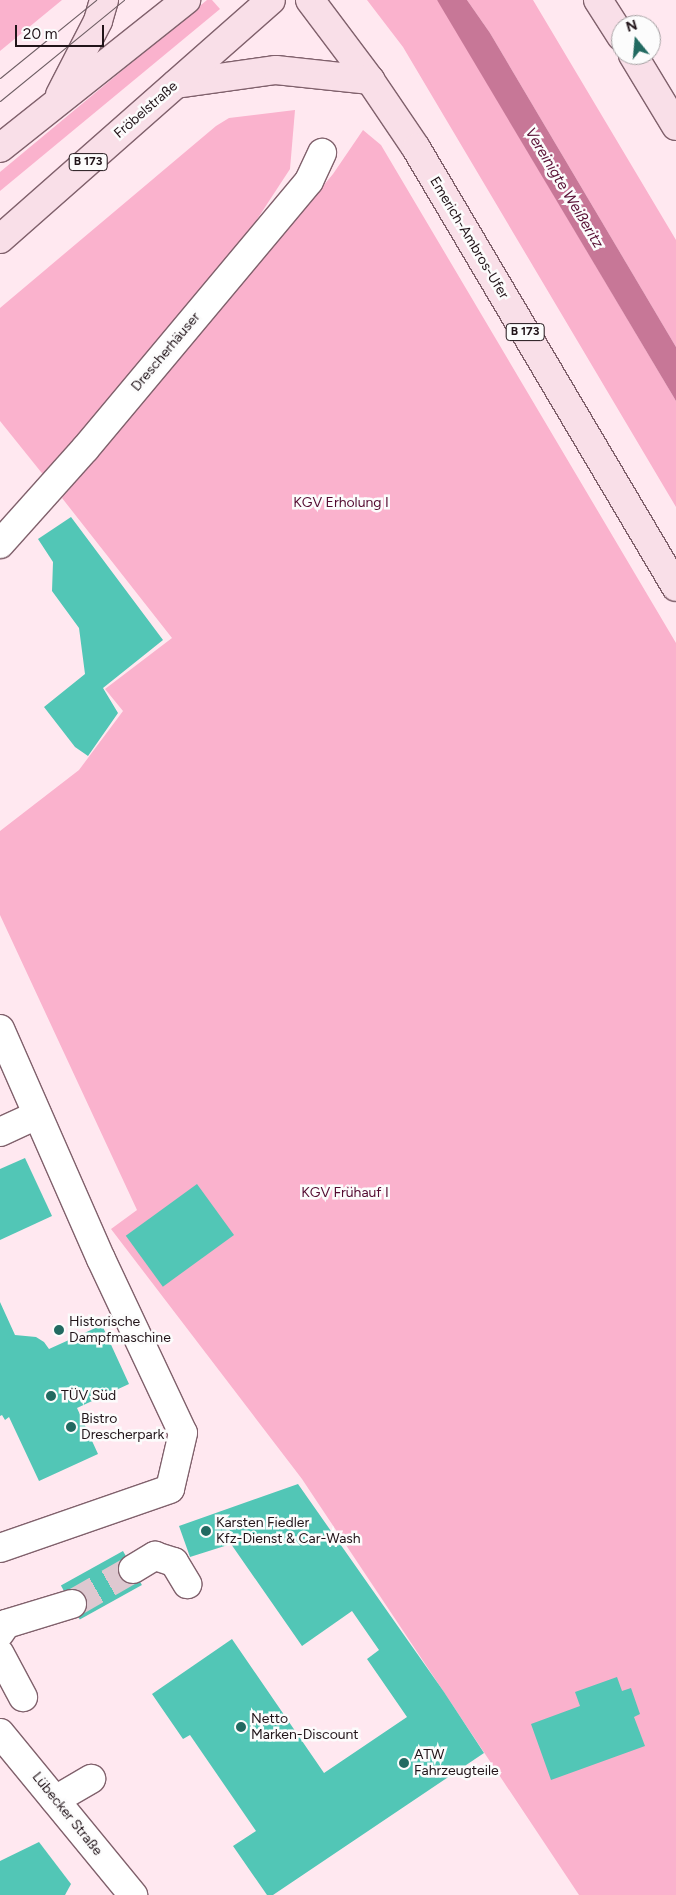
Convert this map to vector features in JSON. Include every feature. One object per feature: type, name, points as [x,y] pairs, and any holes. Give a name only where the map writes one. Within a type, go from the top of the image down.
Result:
[{"type":"main road","points":[[56,103],[98,21],[104,0]]},
{"type":"main road","points":[[0,148],[186,0]]},
{"type":"main road","name":"Fröbelstraße","points":[[0,239],[270,0]]},
{"type":"main road","name":"Emerich-Ambros-Ufer","points":[[310,0],[370,80],[416,148],[676,587]]},
{"type":"main road","points":[[598,0],[611,20]]},
{"type":"main road","points":[[639,65],[676,126]]},
{"type":"main road","points":[[176,84],[276,70],[370,80]]},
{"type":"street","name":"Drescherhäuser","points":[[0,544],[85,449],[309,181],[322,153]]},
{"type":"street","points":[[0,1029],[101,1259],[184,1433],[170,1489],[0,1548]]},
{"type":"street","points":[[0,1132],[37,1115]]},
{"type":"street","points":[[133,1568],[155,1556],[174,1562],[187,1584]]},
{"type":"street","points":[[0,1633],[6,1624],[72,1604]]},
{"type":"street","points":[[0,1654],[23,1697]]},
{"type":"street","name":"Lübecker Straße","points":[[0,1733],[55,1800],[126,1893]]},
{"type":"street","points":[[55,1800],[91,1779]]},
{"type":"green space","points":[[0,0],[62,0],[0,51]]},
{"type":"green space","points":[[207,0],[212,0],[220,9],[0,191],[0,172]]},
{"type":"green space","points":[[367,0],[437,0],[441,5],[676,401],[676,507],[403,47]]},
{"type":"green space","points":[[467,0],[533,0],[676,240],[676,347],[490,33]]},
{"type":"green space","points":[[295,110],[290,169],[235,253],[45,477],[0,421],[0,308],[216,126],[229,118]]},
{"type":"green space","name":"KGV Erholung I","points":[[363,130],[381,145],[676,643],[676,1895],[579,1895],[302,1479],[111,1229],[137,1210],[0,915],[0,831],[79,770],[123,711],[105,689],[172,638],[62,498],[333,174]]},
{"type":"water","name":"Vereinigte Weißeritz","points":[[437,0],[467,0],[490,33],[676,347],[676,401]]},
{"type":"building","points":[[71,517],[163,640],[103,688],[118,713],[88,756],[75,747],[44,707],[85,674],[79,628],[52,591],[53,562],[38,539]]},
{"type":"building","points":[[25,1158],[52,1216],[0,1240],[0,1169]]},
{"type":"building","points":[[197,1184],[234,1235],[163,1287],[126,1236]]},
{"type":"building","name":"TÜV Süd","points":[[0,1302],[15,1335],[36,1337],[44,1342],[49,1349],[102,1325],[129,1384],[77,1408],[98,1454],[39,1481],[9,1417],[5,1420],[2,1415],[0,1416]]},
{"type":"building","points":[[298,1484],[444,1692],[484,1753],[273,1895],[267,1895],[233,1846],[256,1831],[190,1735],[183,1739],[152,1694],[232,1639],[324,1773],[407,1717],[367,1659],[379,1650],[352,1611],[302,1646],[231,1544],[190,1557],[179,1526]]},
{"type":"building","points":[[123,1551],[142,1585],[80,1620],[61,1585]]},
{"type":"building","points":[[617,1677],[622,1691],[631,1688],[640,1714],[634,1717],[645,1746],[551,1780],[531,1724],[580,1706],[575,1692]]},
{"type":"building","points":[[39,1842],[71,1884],[65,1895],[0,1895],[0,1861]]},
{"type":"tunnel","points":[[72,1604],[133,1569]]},
{"type":"tram line","points":[[0,78],[96,0]]},
{"type":"tram line","points":[[0,101],[124,0]]},
{"type":"place","name":"Historische Dampfmaschine","points":[[59,1330]]},
{"type":"place","name":"TÜV Süd","points":[[51,1396]]},
{"type":"place","name":"Bistro Drescherpark","points":[[71,1427]]},
{"type":"place","name":"Karsten Fiedler Kfz-Dienst & Car-Wash","points":[[206,1531]]},
{"type":"place","name":"Netto Marken-Discount","points":[[241,1727]]},
{"type":"place","name":"ATW Fahrzeugteile","points":[[404,1763]]},
{"type":"park label","name":"KGV Frühauf I","points":[[345,1193]]}]
